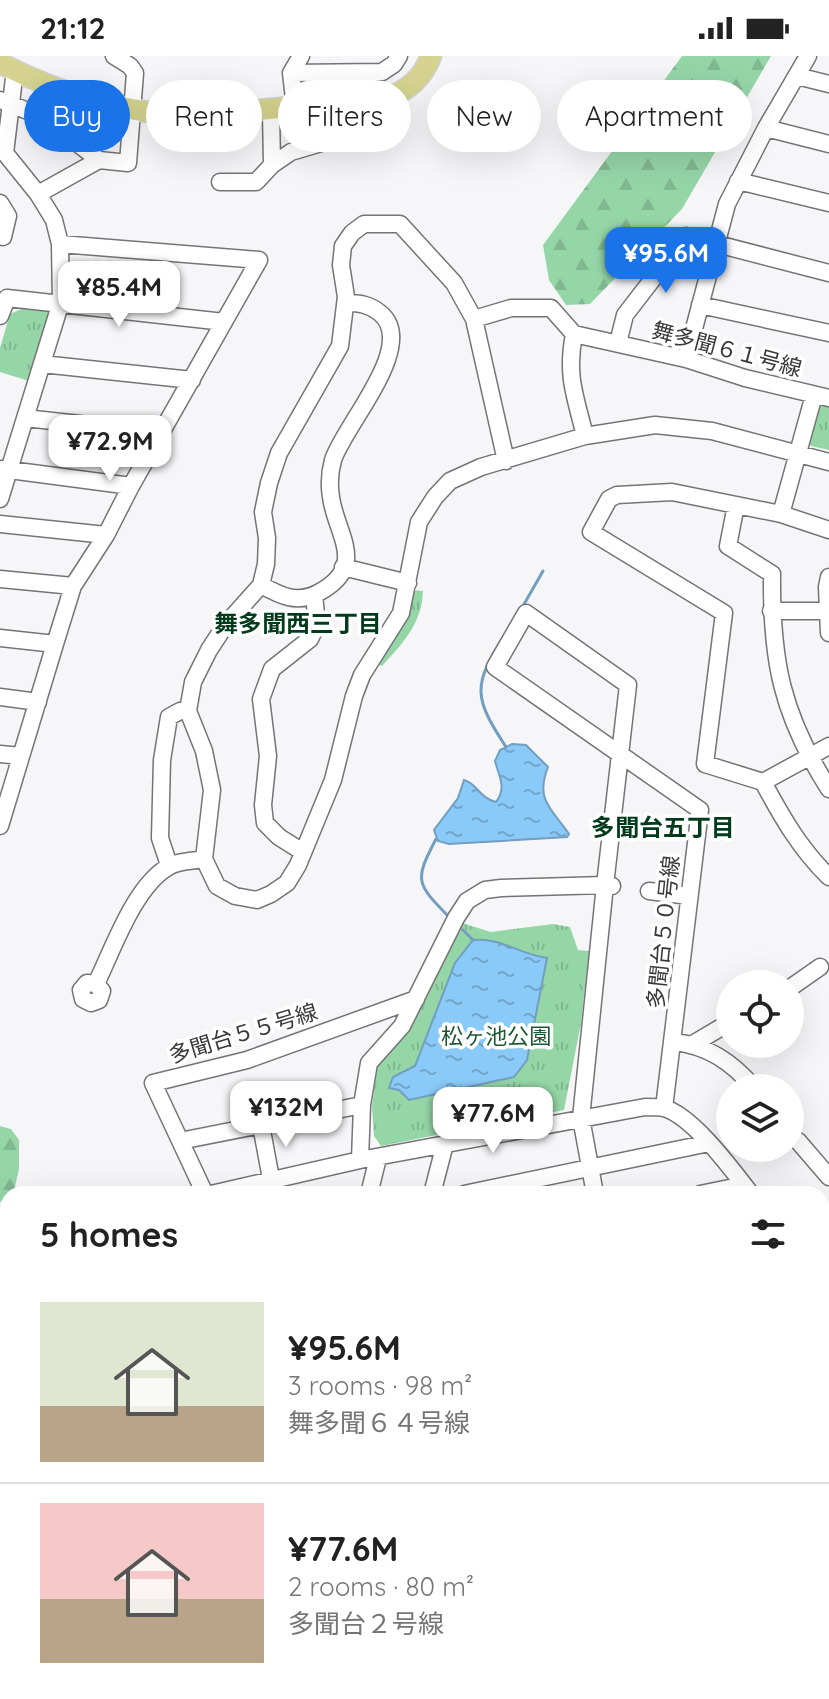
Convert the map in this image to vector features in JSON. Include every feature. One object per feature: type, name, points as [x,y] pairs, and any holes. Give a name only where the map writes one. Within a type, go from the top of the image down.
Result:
[{"type":"main road","points":[[411,86],[431,56]]},
{"type":"main road","points":[[7,66],[77,96],[134,108],[190,115],[278,109]]},
{"type":"street","points":[[6,102],[43,117],[99,160],[128,163],[135,73],[114,56]]},
{"type":"street","points":[[292,80],[291,73],[301,56]]},
{"type":"street","points":[[291,73],[382,72],[399,56]]},
{"type":"street","points":[[686,359],[715,245],[738,181],[808,56]]},
{"type":"street","points":[[0,499],[5,469],[25,418],[61,302],[60,244],[54,220],[38,194],[2,153],[7,66]]},
{"type":"street","points":[[797,76],[829,84]]},
{"type":"street","points":[[271,110],[272,165]]},
{"type":"street","points":[[766,128],[829,144]]},
{"type":"street","points":[[220,182],[256,182],[272,165],[291,152]]},
{"type":"street","points":[[38,194],[99,160]]},
{"type":"street","points":[[738,181],[829,203]]},
{"type":"street","points":[[0,203],[8,216],[3,237],[0,236]]},
{"type":"street","points":[[506,461],[474,319],[454,283],[400,224],[364,224],[352,233],[343,246],[341,265],[346,303],[340,346],[279,453],[269,483],[263,512],[267,538],[261,585],[226,624],[193,682],[188,711],[204,751],[212,790],[204,859],[217,886],[235,896],[257,900],[287,883],[333,780],[362,675],[401,613],[419,522],[450,481],[481,467],[506,461],[585,436],[655,425],[712,431],[829,462]]},
{"type":"street","points":[[618,343],[625,315],[686,236],[829,273]]},
{"type":"street","points":[[0,826],[73,586],[106,535],[259,260],[60,244]]},
{"type":"street","points":[[0,316],[7,298],[224,322]]},
{"type":"street","points":[[261,585],[299,600],[328,587],[343,567],[347,550],[331,497],[333,461],[388,359],[391,333],[385,318],[368,305],[346,303]]},
{"type":"street","points":[[700,305],[829,333]]},
{"type":"street","points":[[474,319],[511,308],[551,308],[574,334],[569,362],[585,436]]},
{"type":"street","name":"舞多聞６１号線","points":[[574,334],[686,359],[745,378],[822,396]]},
{"type":"street","points":[[42,364],[192,380]]},
{"type":"street","points":[[781,514],[798,453],[822,396]]},
{"type":"street","points":[[25,418],[161,433]]},
{"type":"street","points":[[5,469],[131,486]]},
{"type":"street","points":[[829,530],[781,514],[672,492],[617,495],[609,499],[591,532],[724,613],[705,764],[763,782],[806,853],[829,877]]},
{"type":"street","points":[[736,505],[728,546],[772,574],[773,642],[782,691],[808,757],[829,789]]},
{"type":"street","points":[[0,524],[106,535]]},
{"type":"street","points":[[343,567],[408,583]]},
{"type":"street","points":[[829,577],[829,633]]},
{"type":"street","points":[[0,579],[73,586]]},
{"type":"street","points":[[303,852],[279,837],[265,823],[263,805],[268,756],[261,699],[272,669],[310,639],[317,624],[314,595]]},
{"type":"street","points":[[771,611],[827,611]]},
{"type":"street","points":[[593,1186],[581,1118],[608,886],[628,685],[526,613],[495,667],[621,754]]},
{"type":"street","points":[[0,638],[55,644]]},
{"type":"street","points":[[0,697],[38,702]]},
{"type":"street","points":[[169,865],[160,838],[162,760],[169,717],[180,711],[188,711]]},
{"type":"street","points":[[763,782],[829,746]]},
{"type":"street","points":[[0,754],[21,756]]},
{"type":"street","name":"多聞台５０号線","points":[[621,754],[700,810],[664,1108]]},
{"type":"street","points":[[96,984],[139,897],[169,865],[204,859]]},
{"type":"street","points":[[360,1160],[362,1105],[369,1063],[402,1026],[467,901],[485,890],[608,886]]},
{"type":"street","points":[[649,891],[689,896]]},
{"type":"street","points":[[804,978],[820,967]]},
{"type":"street","name":"多聞台５５号線","points":[[201,1186],[153,1083],[247,1060],[416,999]]},
{"type":"street","points":[[693,1044],[716,1030]]},
{"type":"street","points":[[673,1042],[693,1044],[721,1057],[739,1074]]},
{"type":"street","points":[[180,1141],[362,1105]]},
{"type":"street","points":[[243,1186],[360,1160],[645,1107],[664,1108],[680,1116],[709,1143],[745,1186]]},
{"type":"street","points":[[261,1125],[271,1179]]},
{"type":"street","points":[[504,1186],[709,1143]]},
{"type":"street","points":[[434,1186],[445,1144]]},
{"type":"street","points":[[804,1148],[829,1177]]},
{"type":"street","points":[[371,1186],[378,1158]]},
{"type":"green space","points":[[682,56],[771,56],[752,89],[752,80],[664,80]]},
{"type":"green space","points":[[611,152],[715,152],[682,209],[590,304],[566,305],[549,280],[543,245]]},
{"type":"green space","points":[[26,307],[52,310],[29,381],[0,372],[0,348],[10,314]]},
{"type":"green space","points":[[829,403],[829,450],[811,446],[808,441],[817,406]]},
{"type":"green space","points":[[413,590],[423,591],[415,623],[382,666],[374,663]]},
{"type":"green space","name":"松ヶ池公園","points":[[462,923],[491,932],[553,924],[570,927],[578,950],[589,951],[581,1023],[564,1110],[381,1146],[374,1136],[372,1106],[378,1063],[411,1024]]},
{"type":"green space","points":[[0,1126],[11,1129],[19,1140],[19,1169],[15,1186],[0,1186]]},
{"type":"water","points":[[512,744],[526,745],[548,767],[544,778],[544,796],[569,834],[567,837],[449,844],[438,841],[434,830],[458,798],[464,780],[496,802],[502,787],[495,761],[500,750]]},
{"type":"water","points":[[473,940],[492,941],[547,958],[527,1060],[514,1077],[409,1100],[399,1090],[389,1088],[393,1077],[415,1066],[455,963]]},
{"type":"waterway","points":[[523,606],[543,571]]},
{"type":"waterway","points":[[504,636],[486,668],[481,692],[488,716],[506,747]]},
{"type":"waterway","points":[[436,839],[424,864],[422,881],[430,896],[449,917]]},
{"type":"waterway","points":[[463,930],[473,940]]},
{"type":"district","name":"舞多聞西三丁目","points":[[298,624]]},
{"type":"district","name":"多聞台五丁目","points":[[663,828]]}]
